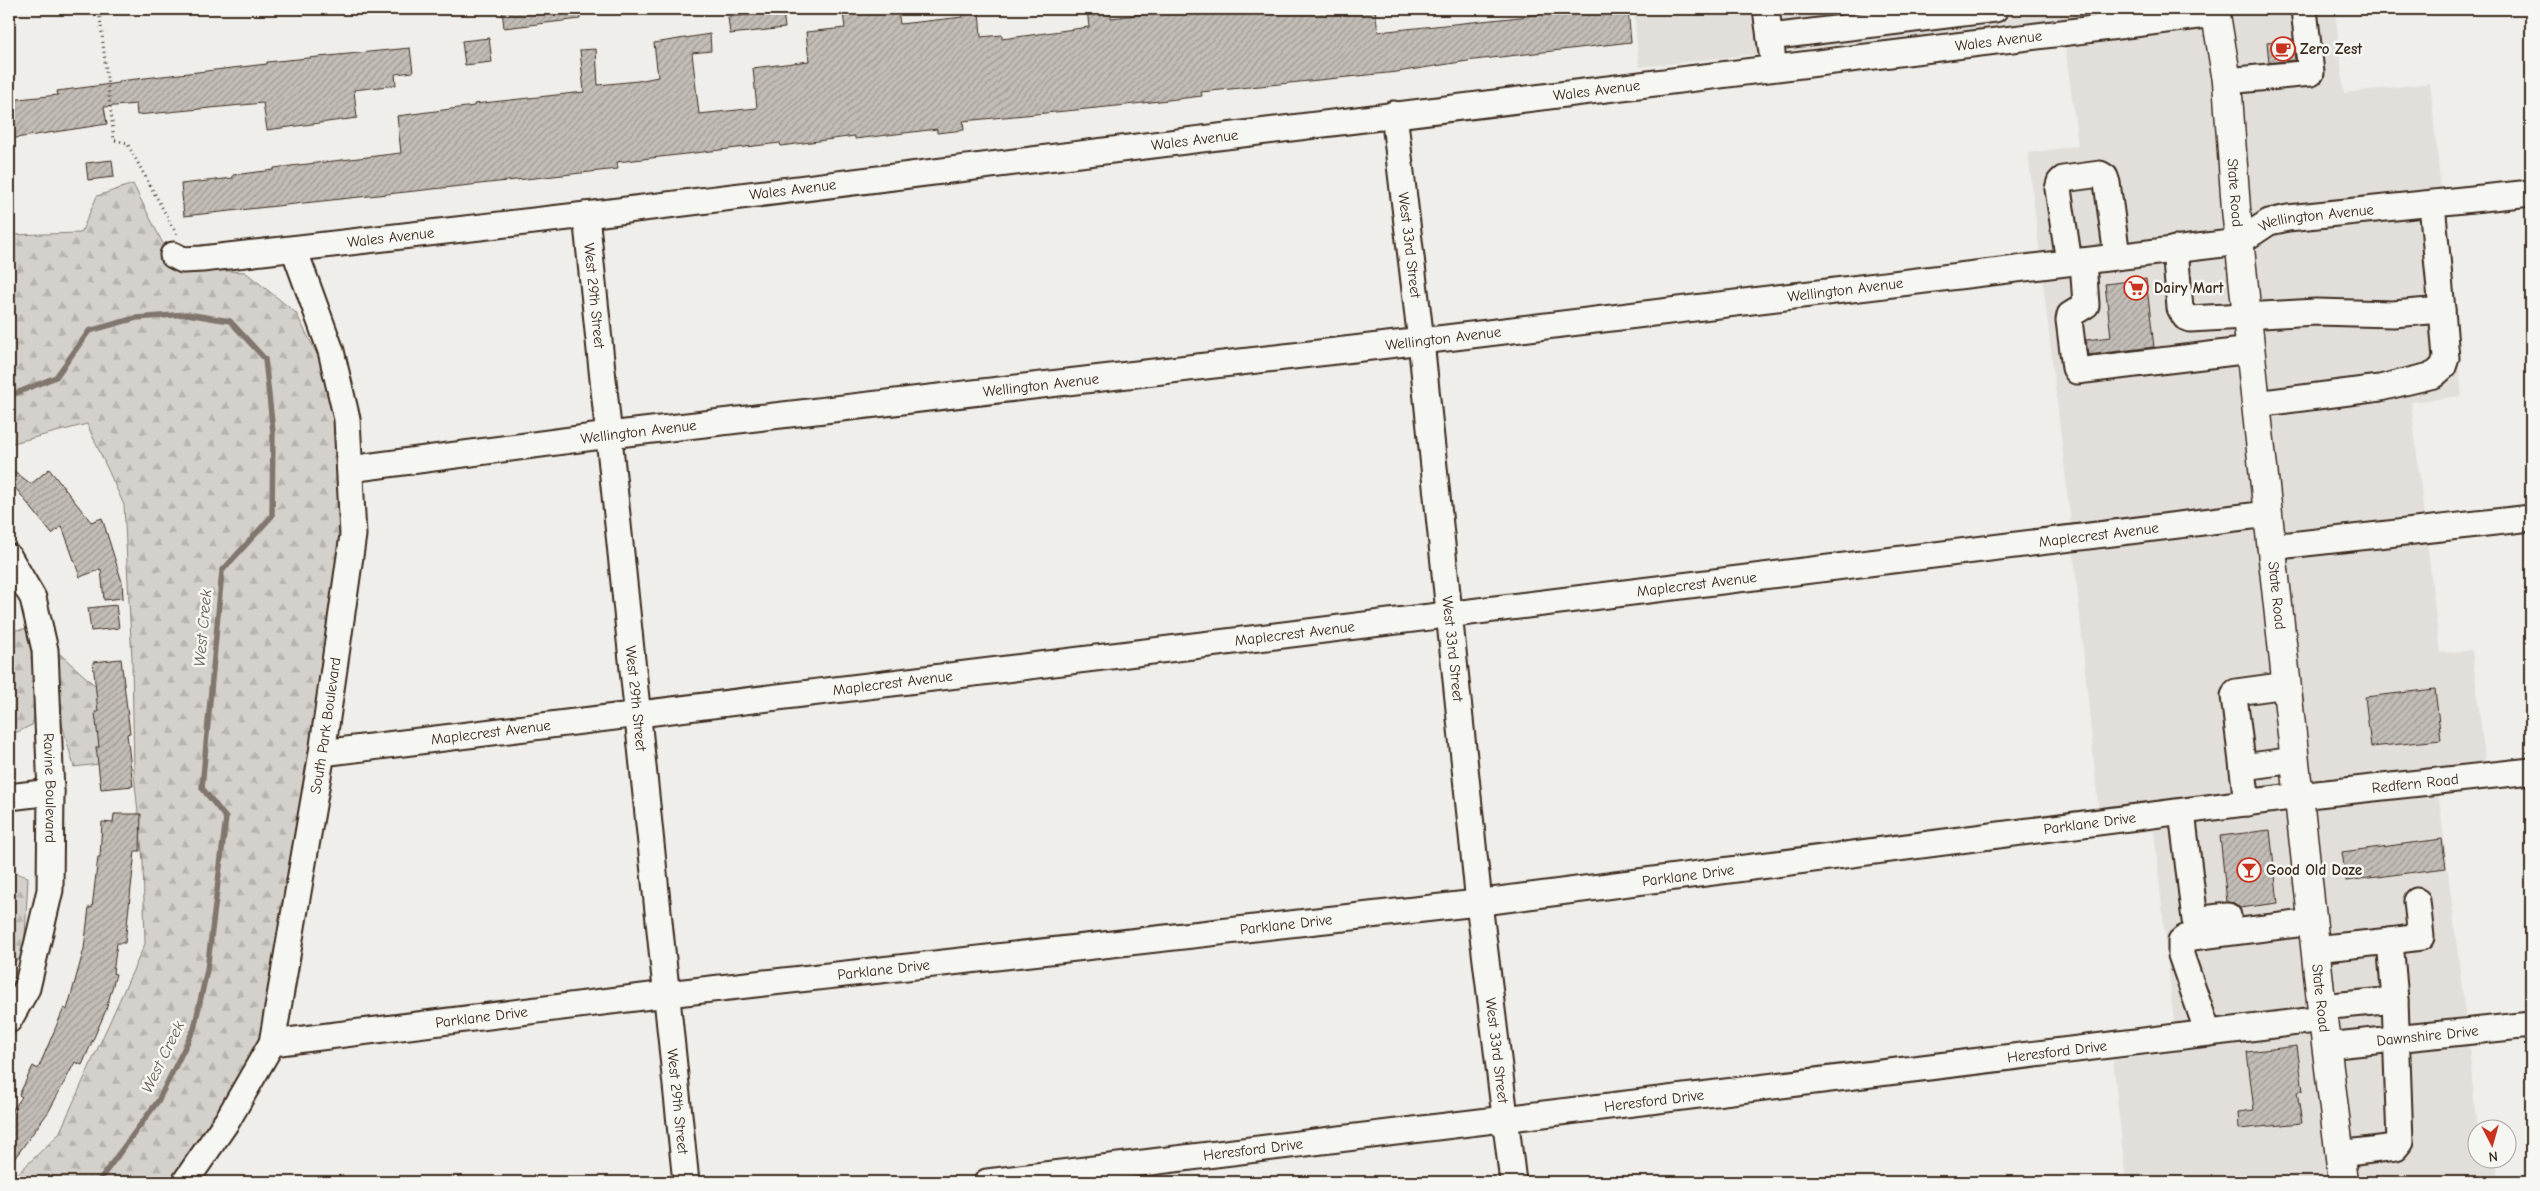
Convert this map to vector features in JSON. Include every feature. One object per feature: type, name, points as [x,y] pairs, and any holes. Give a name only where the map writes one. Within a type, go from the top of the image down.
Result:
[{"type":"main road","name":"State Road","points":[[2215,11],[2227,81],[2239,242],[2256,404],[2322,1013],[2343,1182]]},
{"type":"street","points":[[1766,9],[1774,68]]},
{"type":"street","points":[[1770,37],[1995,9]]},
{"type":"street","points":[[2227,81],[2311,73],[2304,9]]},
{"type":"street","name":"Wales Avenue","points":[[177,249],[183,260],[294,249],[1774,68],[2215,11]]},
{"type":"street","name":"West 33rd Street","points":[[1394,114],[1421,341],[1479,903],[1513,1182]]},
{"type":"street","points":[[2117,256],[2106,177],[2100,174],[2063,179],[2058,189],[2086,305],[2070,315],[2069,320],[2074,368],[2077,370],[2251,350]]},
{"type":"street","name":"Wellington Avenue","points":[[350,469],[609,435],[1421,341],[2239,242],[2268,222],[2531,193]]},
{"type":"street","points":[[2256,404],[2380,388],[2434,375],[2443,367],[2446,358],[2432,204]]},
{"type":"street","name":"West 29th Street","points":[[586,214],[686,1182]]},
{"type":"street","name":"South Park Boulevard","points":[[185,1182],[227,1120],[272,1043],[322,753],[353,535],[348,419],[331,351],[294,249]]},
{"type":"street","points":[[2175,249],[2180,308],[2185,317],[2190,319],[2316,312],[2393,314],[2442,310]]},
{"type":"street","name":"Maplecrest Avenue","points":[[322,753],[2268,514]]},
{"type":"street","points":[[2272,547],[2531,518]]},
{"type":"street","name":"Ravine Boulevard","points":[[9,557],[33,598],[45,650],[51,792],[50,890],[28,988],[9,1020]]},
{"type":"street","points":[[2247,803],[2234,696],[2236,692],[2287,685]]},
{"type":"street","points":[[2243,767],[2295,760]]},
{"type":"street","name":"Redfern Road","points":[[2299,796],[2531,771]]},
{"type":"street","points":[[9,797],[51,792]]},
{"type":"street","name":"Parklane Drive","points":[[272,1043],[666,994],[1479,903],[2299,796]]},
{"type":"street","points":[[2182,812],[2195,920],[2313,926],[2390,941],[2421,937],[2417,901]]},
{"type":"street","points":[[2208,1033],[2180,955],[2180,941],[2184,938],[2313,926]]},
{"type":"street","points":[[2339,1154],[2396,1147],[2400,1142],[2395,1000],[2390,941]]},
{"type":"street","name":"Heresford Drive","points":[[987,1182],[2208,1033],[2395,1000]]},
{"type":"street","name":"Dawnshire Drive","points":[[2326,1046],[2531,1025]]},
{"type":"path","points":[[100,17],[114,140],[127,143],[177,249]]},
{"type":"shaded area","points":[[1634,9],[2335,9],[2344,93],[2430,83],[2462,396],[2411,402],[2440,653],[2472,650],[2488,784],[2438,789],[2476,1118],[2468,1118],[2468,1168],[2497,1168],[2499,1182],[2126,1182],[2113,1060],[2177,1052],[2154,831],[2101,835],[2071,524],[2028,153],[2078,146],[2062,21],[1639,67]]},
{"type":"green space","points":[[133,184],[175,268],[245,272],[296,313],[321,362],[336,428],[340,567],[262,1037],[247,1067],[175,1182],[9,1182],[59,1134],[145,944],[143,861],[134,774],[132,659],[124,505],[87,424],[9,444],[9,235],[81,233],[97,196]]},
{"type":"green space","points":[[31,628],[100,690],[99,764],[74,767],[60,717],[38,702],[32,725],[11,735],[9,732],[9,631]]},
{"type":"green space","points":[[9,871],[28,877],[24,956],[9,965]]},
{"type":"building","points":[[502,9],[579,9],[580,19],[504,28]]},
{"type":"building","points":[[898,9],[900,24],[963,17],[962,9],[979,9],[981,37],[1002,35],[1002,39],[1089,27],[1087,9],[1110,9],[1111,18],[1185,9],[1375,9],[1378,32],[1577,9],[1628,9],[1631,42],[1474,60],[1397,72],[1201,92],[1202,96],[963,121],[964,130],[937,133],[937,129],[855,139],[855,136],[781,146],[780,143],[617,162],[618,169],[184,216],[181,184],[233,178],[233,175],[274,170],[274,168],[401,153],[397,116],[474,106],[474,104],[584,92],[580,50],[596,49],[598,85],[638,81],[658,77],[654,43],[710,34],[711,51],[692,53],[699,114],[757,108],[753,68],[809,61],[806,32],[845,28],[843,13]]},
{"type":"building","points":[[783,11],[785,28],[730,34],[728,17]]},
{"type":"building","points":[[489,38],[492,62],[465,65],[462,41]]},
{"type":"building","name":"Zero Zest","points":[[2293,39],[2295,60],[2269,63],[2267,42]]},
{"type":"building","points":[[410,48],[413,72],[395,74],[396,85],[354,90],[357,118],[267,130],[263,103],[137,115],[136,104],[104,107],[107,124],[9,139],[9,100],[58,95],[57,91],[119,83],[119,81],[267,64],[267,62]]},
{"type":"building","points":[[112,160],[114,177],[88,180],[86,163]]},
{"type":"building","points":[[2146,279],[2154,347],[2088,355],[2086,340],[2111,337],[2105,284]]},
{"type":"building","points":[[9,467],[31,484],[49,469],[91,522],[102,518],[122,582],[123,598],[104,600],[101,569],[80,577],[62,526],[52,534],[9,480]]},
{"type":"building","points":[[116,605],[119,628],[91,631],[88,608]]},
{"type":"building","points":[[121,659],[130,733],[127,734],[133,786],[101,789],[96,747],[99,747],[95,712],[98,712],[93,662]]},
{"type":"building","points":[[2435,689],[2441,740],[2371,747],[2365,697]]},
{"type":"building","points":[[114,814],[141,814],[140,851],[135,851],[125,943],[117,943],[113,973],[116,974],[106,1010],[82,1065],[75,1062],[49,1111],[9,1166],[9,1115],[22,1097],[19,1095],[33,1066],[38,1069],[64,1008],[67,1010],[84,949],[89,907],[92,908],[98,857],[100,857],[102,822],[113,823]]},
{"type":"building","name":"Good Old Daze","points":[[2270,830],[2278,903],[2240,908],[2234,903],[2227,902],[2220,836]]},
{"type":"building","points":[[2442,839],[2446,868],[2346,881],[2342,852]]},
{"type":"building","points":[[2297,1046],[2303,1091],[2297,1092],[2302,1123],[2239,1129],[2238,1112],[2254,1110],[2247,1052]]},
{"type":"waterway","name":"West Creek","points":[[9,396],[56,377],[89,331],[136,318],[187,314],[230,321],[265,359],[273,432],[272,516],[222,571],[202,788],[226,818],[207,970],[194,1029],[158,1101],[98,1182]]},
{"type":"place","name":"Zero Zest","points":[[2283,49]]},
{"type":"place","name":"Dairy Mart","points":[[2136,288]]},
{"type":"place","name":"Good Old Daze","points":[[2249,870]]}]
